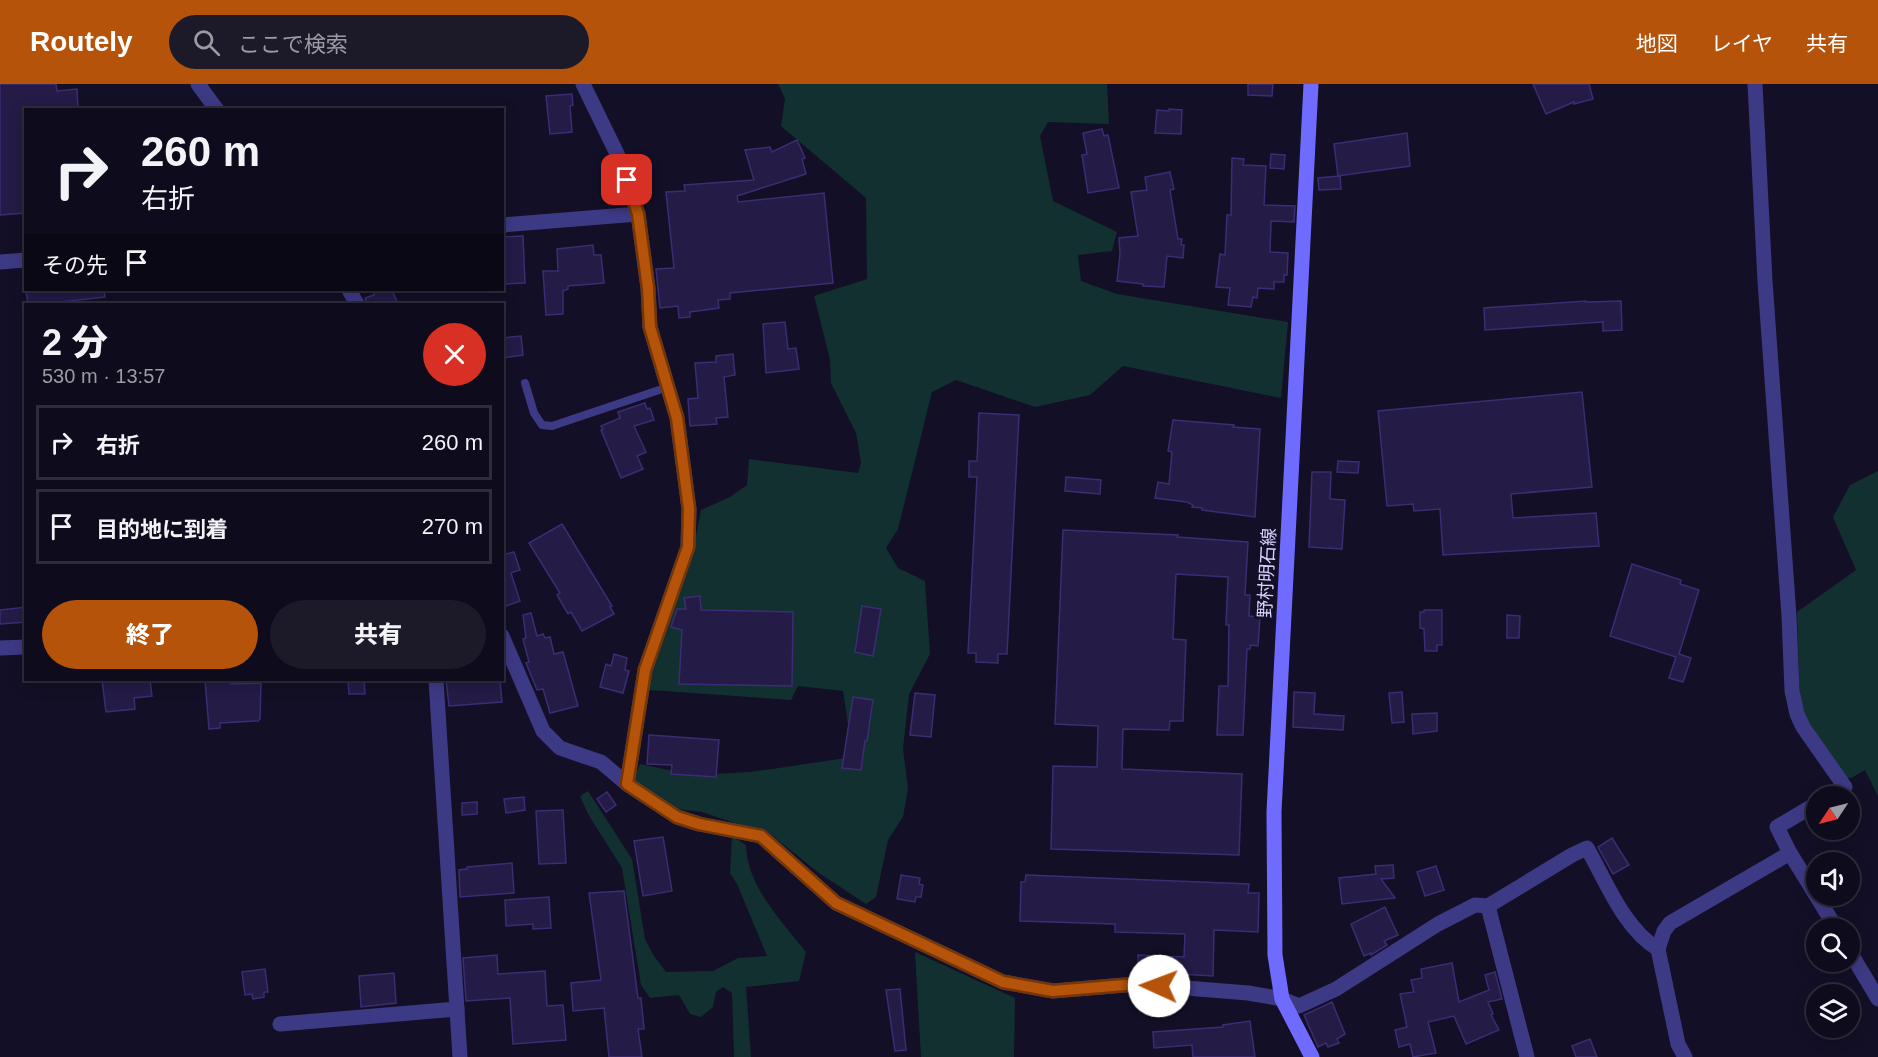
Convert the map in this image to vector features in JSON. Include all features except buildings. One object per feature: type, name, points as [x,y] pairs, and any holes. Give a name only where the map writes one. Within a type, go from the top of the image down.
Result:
[{"type":"main road","name":"野村明石線","points":[[1311,84],[1274,812],[1275,955],[1282,999],[1312,1057]]},
{"type":"street","points":[[198,84],[216,108]]},
{"type":"street","points":[[583,84],[622,164],[638,214],[648,288],[650,327],[677,418],[689,509],[688,547],[645,670],[627,784]]},
{"type":"street","points":[[1755,84],[1765,281],[1789,616],[1792,691],[1797,714],[1803,727],[1844,786]]},
{"type":"street","points":[[504,225],[638,214]]},
{"type":"street","points":[[0,262],[24,260]]},
{"type":"street","points":[[504,641],[543,731],[560,748],[601,762],[627,784],[677,817],[699,824],[761,836],[836,903],[1003,982],[1053,991],[1137,984],[1248,993],[1282,999],[1299,1006],[1336,989],[1438,924],[1475,905],[1488,906],[1587,848],[1633,929],[1658,949]]},
{"type":"street","points":[[0,648],[24,647]]},
{"type":"street","points":[[436,681],[460,1057]]},
{"type":"street","points":[[1806,810],[1777,827],[1790,853],[1830,918]]},
{"type":"street","points":[[1684,1057],[1678,1044],[1658,949],[1664,931],[1670,923],[1790,853]]},
{"type":"street","points":[[1488,906],[1527,1057]]},
{"type":"street","points":[[1860,969],[1878,999]]},
{"type":"street","points":[[280,1024],[457,1009]]},
{"type":"lane","points":[[525,383],[534,413],[542,425],[552,426],[668,387]]},
{"type":"green space","points":[[778,84],[1107,84],[1109,124],[1048,122],[1040,136],[1053,201],[1117,232],[1112,251],[1078,255],[1081,281],[1117,294],[1288,322],[1281,398],[1123,366],[1090,395],[1035,407],[956,380],[932,392],[898,529],[886,548],[898,568],[925,581],[930,654],[909,694],[903,749],[908,789],[903,817],[888,840],[876,897],[866,904],[819,873],[764,829],[747,827],[702,812],[670,808],[631,783],[640,764],[692,775],[751,772],[853,757],[843,691],[798,686],[791,700],[649,690],[649,673],[691,561],[701,510],[730,497],[747,485],[749,459],[858,473],[861,463],[856,433],[831,383],[830,360],[814,296],[867,279],[866,198],[781,126],[785,99]]},
{"type":"green space","points":[[1878,471],[1878,796],[1865,770],[1851,778],[1844,778],[1800,712],[1797,612],[1856,570],[1833,517],[1850,485]]},
{"type":"green space","points":[[588,791],[632,859],[645,939],[666,972],[713,971],[738,958],[767,956],[737,884],[730,873],[732,836],[746,845],[752,875],[759,889],[767,903],[806,952],[799,981],[746,987],[751,1057],[734,1057],[732,993],[723,987],[716,992],[713,1007],[701,1017],[690,1014],[679,995],[650,998],[641,985],[622,868],[588,814],[580,796]]},
{"type":"green space","points":[[915,952],[1015,998],[1014,1057],[921,1057]]},
{"type":"route","points":[[627,180],[638,214],[648,288],[650,327],[677,418],[689,509],[688,547],[645,670],[627,784],[677,817],[699,824],[761,836],[836,903],[1003,982],[1053,991],[1137,984],[1159,986]]}]
